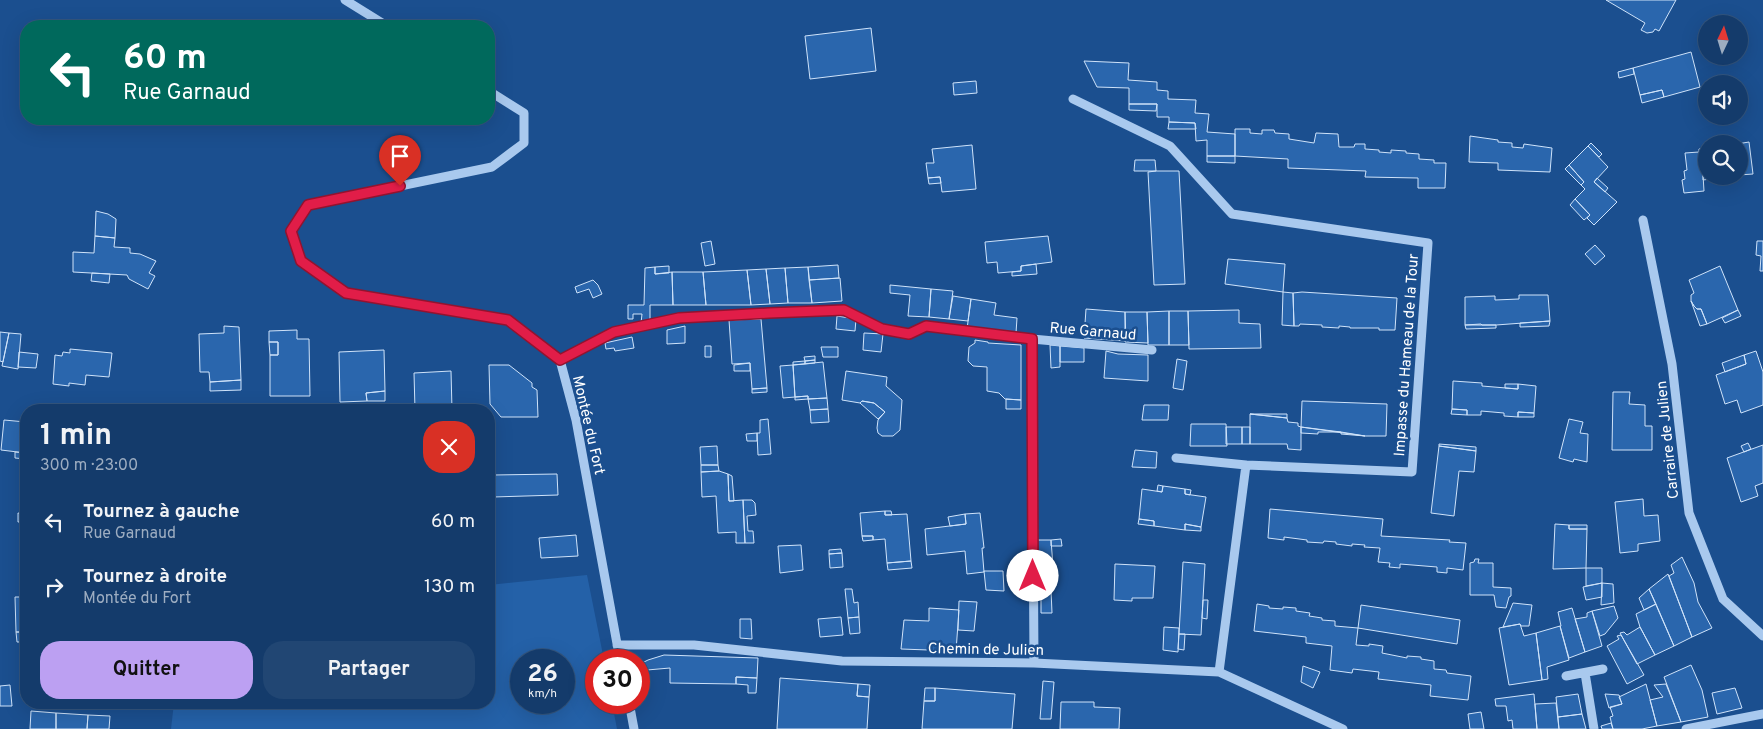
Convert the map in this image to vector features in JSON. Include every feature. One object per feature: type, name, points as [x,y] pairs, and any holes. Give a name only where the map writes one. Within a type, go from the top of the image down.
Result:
[{"type":"street","points":[[345,0],[377,20]]},
{"type":"street","name":"Montée du Fort","points":[[495,95],[524,114],[524,144],[492,167],[308,205],[291,231],[301,261],[346,293],[508,320],[560,360],[576,420],[618,649]]},
{"type":"street","name":"Impasse du Hameau de la Tour","points":[[1073,99],[1170,146],[1232,214],[1428,243],[1412,472],[1246,465],[1176,458]]},
{"type":"street","name":"Carraire de Julien","points":[[1643,220],[1672,364],[1689,513],[1723,599],[1763,636]]},
{"type":"street","name":"Rue Garnaud","points":[[560,360],[614,332],[679,318],[844,310],[882,329],[909,334],[926,326],[1032,339],[1152,350]]},
{"type":"street","name":"Rue Garnaud","points":[[1032,339],[1034,663]]},
{"type":"street","points":[[1219,672],[1246,465]]},
{"type":"street","name":"Chemin de Julien","points":[[617,645],[694,645],[842,661],[1034,663],[1219,672],[1343,729]]},
{"type":"street","points":[[1566,676],[1603,669]]},
{"type":"street","points":[[1585,673],[1594,729]]},
{"type":"street","points":[[631,714],[634,729]]},
{"type":"street","points":[[1686,729],[1763,714]]},
{"type":"shaded area","points":[[587,575],[602,649],[585,649],[585,714],[614,714],[617,729],[171,729],[173,709],[495,709],[495,584]]},
{"type":"building","points":[[1606,0],[1676,0],[1659,31],[1655,29],[1653,32],[1647,33],[1641,30],[1645,23]]},
{"type":"building","points":[[871,28],[876,71],[810,79],[805,36]]},
{"type":"building","points":[[1691,52],[1698,79],[1698,88],[1664,97],[1662,90],[1640,95],[1633,68]]},
{"type":"building","points":[[1084,61],[1129,63],[1128,80],[1157,82],[1157,90],[1168,91],[1168,99],[1196,100],[1195,113],[1209,114],[1207,132],[1235,134],[1235,156],[1207,156],[1207,140],[1196,141],[1195,123],[1169,122],[1169,117],[1157,117],[1157,104],[1129,104],[1129,88],[1097,87]]},
{"type":"building","points":[[1633,68],[1634,74],[1619,78],[1618,72]]},
{"type":"building","points":[[976,81],[977,93],[954,95],[953,83]]},
{"type":"building","points":[[1662,90],[1664,97],[1642,103],[1640,95]]},
{"type":"building","points":[[1129,104],[1157,104],[1156,111],[1129,110]]},
{"type":"building","points":[[1169,122],[1195,123],[1196,129],[1168,129]]},
{"type":"building","points":[[1235,129],[1250,129],[1250,133],[1262,134],[1262,130],[1274,130],[1275,133],[1289,134],[1289,139],[1314,143],[1316,133],[1338,134],[1339,147],[1354,147],[1355,144],[1365,144],[1365,149],[1379,150],[1379,152],[1391,153],[1391,150],[1419,154],[1419,159],[1434,160],[1434,163],[1446,163],[1445,188],[1418,188],[1418,178],[1365,177],[1366,171],[1288,168],[1288,159],[1235,156]]},
{"type":"building","points":[[1470,136],[1512,143],[1512,147],[1523,148],[1524,144],[1552,148],[1550,172],[1498,170],[1498,163],[1469,162]]},
{"type":"building","points":[[1749,142],[1753,174],[1748,174]]},
{"type":"building","points":[[1591,143],[1602,154],[1599,157],[1588,146]]},
{"type":"building","points":[[972,145],[976,189],[942,192],[940,177],[928,178],[926,163],[934,163],[932,149]]},
{"type":"building","points":[[1588,146],[1608,167],[1594,182],[1617,202],[1594,225],[1587,218],[1590,215],[1575,199],[1585,189],[1581,185],[1584,182],[1569,165]]},
{"type":"building","points":[[1698,152],[1698,185],[1704,185],[1704,191],[1684,193],[1682,180],[1685,179],[1684,171],[1687,170],[1685,153]]},
{"type":"building","points":[[1207,156],[1235,156],[1235,163],[1207,162]]},
{"type":"building","points":[[1135,160],[1155,160],[1156,171],[1134,171]]},
{"type":"building","points":[[1569,165],[1584,182],[1581,185],[1565,169]]},
{"type":"building","points":[[1179,171],[1185,284],[1154,285],[1148,172]]},
{"type":"building","points":[[940,177],[941,183],[929,184],[928,178]]},
{"type":"building","points":[[1597,178],[1608,188],[1605,192],[1594,182]]},
{"type":"building","points":[[1575,199],[1590,215],[1584,220],[1570,205]]},
{"type":"building","points":[[96,211],[108,214],[116,219],[115,238],[95,236]]},
{"type":"building","points":[[95,236],[115,238],[114,247],[130,248],[130,253],[140,254],[156,261],[149,273],[155,276],[148,289],[129,279],[127,275],[73,272],[73,252],[94,253]]},
{"type":"building","points":[[1048,236],[1052,262],[1021,266],[1021,271],[998,273],[997,262],[987,263],[985,242]]},
{"type":"building","points":[[711,241],[715,264],[705,266],[701,243]]},
{"type":"building","points":[[1757,241],[1763,241],[1763,271],[1760,271],[1761,256],[1756,255]]},
{"type":"building","points":[[1595,245],[1605,256],[1595,265],[1585,254]]},
{"type":"building","points":[[1228,259],[1285,264],[1283,292],[1225,284]]},
{"type":"building","points":[[1036,264],[1037,274],[1012,276],[1012,272],[1021,271],[1021,266]]},
{"type":"building","points":[[838,265],[839,278],[809,280],[808,267]]},
{"type":"building","points":[[669,266],[669,273],[655,274],[655,267]]},
{"type":"building","points":[[1720,266],[1738,310],[1707,324],[1701,309],[1697,309],[1691,301],[1691,295],[1694,293],[1689,280]]},
{"type":"building","points":[[655,267],[655,274],[672,272],[673,305],[650,305],[650,321],[641,323],[642,314],[633,314],[633,319],[628,319],[628,305],[644,305],[645,268]]},
{"type":"building","points":[[808,267],[812,303],[788,303],[785,268]]},
{"type":"building","points":[[785,268],[788,303],[770,304],[766,269]]},
{"type":"building","points":[[766,269],[770,304],[751,305],[747,270]]},
{"type":"building","points":[[747,270],[751,305],[706,305],[703,272]]},
{"type":"building","points":[[672,272],[703,272],[706,305],[673,305]]},
{"type":"building","points":[[92,273],[110,274],[109,283],[91,281]]},
{"type":"building","points":[[840,278],[842,301],[812,303],[809,280]]},
{"type":"building","points":[[593,280],[598,285],[602,294],[593,298],[589,289],[577,293],[575,287]]},
{"type":"building","points":[[890,285],[931,289],[929,317],[908,316],[910,295],[890,293]]},
{"type":"building","points":[[931,289],[953,291],[949,319],[929,317]]},
{"type":"building","points":[[1283,292],[1293,293],[1294,326],[1282,325]]},
{"type":"building","points":[[1293,293],[1397,298],[1395,330],[1339,326],[1339,328],[1322,327],[1322,325],[1300,324],[1299,326],[1294,326]]},
{"type":"building","points":[[1519,295],[1548,295],[1550,321],[1465,325],[1465,297],[1495,296],[1495,300],[1519,299]]},
{"type":"building","points":[[953,296],[971,299],[968,321],[949,319]]},
{"type":"building","points":[[971,299],[996,303],[994,315],[1017,318],[1016,333],[967,329]]},
{"type":"building","points":[[1691,301],[1697,309],[1701,309],[1707,324],[1700,326]]},
{"type":"building","points":[[1086,309],[1125,312],[1126,341],[1084,338]]},
{"type":"building","points":[[1239,310],[1239,323],[1260,324],[1261,348],[1189,349],[1188,311]]},
{"type":"building","points":[[1738,310],[1741,316],[1725,323],[1722,318]]},
{"type":"building","points":[[1169,311],[1188,311],[1189,345],[1169,345]]},
{"type":"building","points":[[1169,311],[1169,345],[1148,345],[1147,312]]},
{"type":"building","points":[[1125,312],[1147,312],[1148,343],[1125,342]]},
{"type":"building","points":[[837,316],[856,319],[855,331],[836,329]]},
{"type":"building","points":[[761,319],[767,388],[752,389],[750,363],[732,364],[729,320]]},
{"type":"building","points":[[1550,321],[1549,326],[1520,327],[1520,323]]},
{"type":"building","points":[[1465,325],[1496,325],[1496,328],[1466,329]]},
{"type":"building","points":[[224,326],[239,327],[241,380],[210,382],[209,372],[200,372],[199,334],[224,333]]},
{"type":"building","points":[[685,326],[685,343],[667,344],[667,330]]},
{"type":"building","points":[[297,330],[297,339],[309,339],[310,396],[270,396],[270,355],[278,355],[278,342],[269,342],[269,331]]},
{"type":"building","points":[[0,332],[9,333],[3,362],[0,361]]},
{"type":"building","points":[[9,333],[21,334],[18,369],[2,366]]},
{"type":"building","points":[[864,333],[883,334],[881,352],[863,350]]},
{"type":"building","points":[[632,337],[634,348],[615,351],[614,348],[606,349],[605,343]]},
{"type":"building","points":[[975,340],[988,343],[1021,345],[1021,400],[1005,399],[999,393],[987,391],[987,367],[973,366],[968,361],[969,347],[975,343]]},
{"type":"building","points":[[269,342],[278,342],[278,355],[270,355]]},
{"type":"building","points":[[1050,345],[1060,346],[1060,367],[1051,368]]},
{"type":"building","points":[[705,346],[711,346],[711,357],[705,357]]},
{"type":"building","points":[[1060,346],[1084,348],[1084,362],[1060,362]]},
{"type":"building","points":[[821,347],[838,347],[838,357],[823,357]]},
{"type":"building","points":[[70,349],[112,353],[109,377],[86,375],[85,385],[53,384],[55,355],[62,356],[63,352],[70,353]]},
{"type":"building","points":[[384,350],[385,391],[366,393],[367,401],[340,402],[339,352]]},
{"type":"building","points":[[1106,351],[1118,354],[1148,355],[1148,381],[1104,378]]},
{"type":"building","points":[[1756,351],[1763,372],[1763,405],[1741,413],[1737,400],[1725,404],[1716,375],[1746,364],[1744,355]]},
{"type":"building","points":[[19,352],[38,354],[36,368],[18,367]]},
{"type":"building","points":[[1744,355],[1746,364],[1725,372],[1722,363]]},
{"type":"building","points":[[815,356],[815,360],[805,361],[804,357]]},
{"type":"building","points":[[1177,359],[1187,361],[1183,390],[1173,388]]},
{"type":"building","points":[[815,360],[815,363],[805,364],[805,361]]},
{"type":"building","points":[[805,361],[805,364],[793,365],[793,362]]},
{"type":"building","points":[[823,362],[827,398],[808,399],[808,396],[795,397],[793,365]]},
{"type":"building","points":[[750,363],[750,371],[734,371],[734,365]]},
{"type":"building","points":[[489,365],[509,365],[532,383],[532,387],[537,390],[538,417],[501,417],[495,410],[495,404],[490,404]]},
{"type":"building","points":[[793,365],[795,397],[783,398],[780,366]]},
{"type":"building","points":[[451,371],[452,404],[415,404],[414,373]]},
{"type":"building","points":[[846,371],[887,377],[886,386],[902,400],[900,430],[893,436],[882,436],[878,433],[878,420],[885,412],[874,403],[842,400]]},
{"type":"building","points":[[241,380],[241,390],[210,391],[210,382]]},
{"type":"building","points":[[1453,381],[1482,383],[1482,386],[1518,389],[1518,384],[1536,386],[1534,413],[1518,412],[1518,417],[1504,416],[1504,413],[1481,411],[1481,415],[1467,415],[1467,410],[1452,409]]},
{"type":"building","points":[[1505,384],[1518,384],[1518,389],[1505,388]]},
{"type":"building","points":[[767,388],[767,392],[752,393],[752,389]]},
{"type":"building","points":[[385,391],[385,401],[367,401],[366,393]]},
{"type":"building","points":[[1613,392],[1630,392],[1629,404],[1645,405],[1645,426],[1652,426],[1652,450],[1612,450]]},
{"type":"building","points":[[808,396],[808,399],[795,400],[795,397]]},
{"type":"building","points":[[827,398],[828,409],[810,410],[808,399]]},
{"type":"building","points":[[1006,399],[1021,400],[1021,409],[1006,409]]},
{"type":"building","points":[[862,401],[874,403],[885,412],[878,419],[860,403]]},
{"type":"building","points":[[1302,401],[1387,404],[1386,436],[1365,436],[1301,427]]},
{"type":"building","points":[[1144,405],[1169,405],[1168,420],[1142,420]]},
{"type":"building","points":[[828,409],[829,422],[811,423],[810,410]]},
{"type":"building","points":[[1452,409],[1467,410],[1467,415],[1451,414]]},
{"type":"building","points":[[1518,412],[1534,413],[1534,417],[1518,417]]},
{"type":"building","points":[[1250,414],[1287,418],[1288,422],[1298,423],[1298,426],[1301,427],[1301,450],[1288,449],[1287,444],[1250,444]]},
{"type":"building","points":[[1250,414],[1287,414],[1287,418]]},
{"type":"building","points":[[768,419],[771,454],[758,455],[757,433],[760,433],[760,420]]},
{"type":"building","points":[[1569,419],[1583,422],[1580,433],[1588,434],[1587,462],[1574,459],[1573,462],[1559,458]]},
{"type":"building","points":[[4,420],[20,421],[20,452],[1,450]]},
{"type":"building","points":[[1191,424],[1226,424],[1227,446],[1190,446]]},
{"type":"building","points":[[1226,427],[1242,427],[1242,444],[1226,444]]},
{"type":"building","points":[[1242,427],[1250,427],[1250,444],[1242,444]]},
{"type":"building","points":[[1301,427],[1341,432],[1301,433]]},
{"type":"building","points":[[1341,432],[1365,436],[1341,434]]},
{"type":"building","points":[[757,433],[757,441],[747,441],[746,434]]},
{"type":"building","points":[[1748,443],[1751,449],[1744,452],[1741,446]]},
{"type":"building","points":[[1439,444],[1476,447],[1476,451],[1439,446]]},
{"type":"building","points":[[1763,445],[1763,483],[1755,486],[1758,496],[1741,502],[1727,458]]},
{"type":"building","points":[[717,446],[718,465],[701,465],[700,447]]},
{"type":"building","points":[[1439,446],[1476,451],[1474,472],[1459,471],[1454,516],[1431,513]]},
{"type":"building","points":[[1135,450],[1157,452],[1156,468],[1132,467]]},
{"type":"building","points":[[15,452],[20,452],[20,458],[15,458]]},
{"type":"building","points":[[701,465],[718,465],[719,471],[701,472]]},
{"type":"building","points":[[719,471],[728,474],[729,501],[743,500],[745,543],[736,543],[736,532],[718,533],[716,496],[702,497],[701,472]]},
{"type":"building","points":[[557,474],[558,495],[495,497],[495,475]]},
{"type":"building","points":[[728,474],[732,476],[734,501],[729,501]]},
{"type":"building","points":[[1158,485],[1163,486],[1162,492],[1157,491]]},
{"type":"building","points":[[1163,486],[1185,489],[1185,494],[1206,497],[1201,527],[1185,524],[1185,530],[1154,526],[1154,521],[1139,519],[1142,489],[1162,492]]},
{"type":"building","points":[[1185,489],[1191,490],[1190,495],[1185,494]]},
{"type":"building","points":[[1643,499],[1644,516],[1658,515],[1660,541],[1638,544],[1638,551],[1620,553],[1615,502]]},
{"type":"building","points":[[743,500],[752,500],[755,503],[756,515],[747,516],[748,531],[753,531],[754,543],[745,543]]},
{"type":"building","points":[[1270,509],[1383,519],[1381,536],[1450,540],[1449,542],[1466,543],[1463,570],[1447,568],[1447,573],[1437,572],[1437,567],[1400,564],[1400,568],[1389,567],[1390,563],[1378,562],[1380,548],[1324,541],[1323,543],[1307,542],[1307,540],[1284,537],[1284,540],[1268,538]]},
{"type":"building","points":[[885,511],[885,515],[907,514],[911,561],[887,563],[885,539],[873,540],[873,536],[862,536],[860,513]]},
{"type":"building","points":[[885,511],[891,511],[892,515],[885,515]]},
{"type":"building","points":[[18,513],[20,513],[20,522],[18,522]]},
{"type":"building","points":[[980,513],[984,548],[982,548],[984,572],[967,574],[965,551],[927,555],[925,529],[966,524],[965,514]]},
{"type":"building","points":[[965,514],[966,524],[950,526],[948,517]]},
{"type":"building","points":[[1139,519],[1154,521],[1154,526],[1138,524]]},
{"type":"building","points":[[1185,524],[1201,527],[1201,531],[1185,530]]},
{"type":"building","points":[[1555,524],[1569,525],[1569,529],[1587,529],[1586,568],[1553,569]]},
{"type":"building","points":[[1569,525],[1587,525],[1587,529],[1569,529]]},
{"type":"building","points":[[576,535],[578,556],[541,558],[539,538]]},
{"type":"building","points":[[862,536],[873,536],[873,540],[863,541]]},
{"type":"building","points":[[1061,539],[1062,546],[1051,546],[1051,540]]},
{"type":"building","points":[[1035,540],[1051,540],[1053,566],[1035,567]]},
{"type":"building","points":[[801,545],[803,570],[780,573],[778,546]]},
{"type":"building","points":[[841,549],[842,553],[829,554],[829,550]]},
{"type":"building","points":[[842,553],[843,567],[830,568],[829,554]]},
{"type":"building","points":[[1682,557],[1694,583],[1698,602],[1712,628],[1692,637],[1669,576],[1674,573],[1671,565]]},
{"type":"building","points":[[1475,559],[1479,559],[1478,563],[1493,563],[1493,587],[1511,588],[1511,596],[1506,608],[1496,607],[1494,595],[1470,595],[1470,563],[1474,562]]},
{"type":"building","points":[[911,561],[912,568],[888,570],[887,563]]},
{"type":"building","points":[[1183,562],[1205,564],[1201,635],[1179,634]]},
{"type":"building","points":[[1115,564],[1155,566],[1153,598],[1132,598],[1132,601],[1114,600]]},
{"type":"building","points":[[1586,568],[1602,568],[1602,583],[1586,586]]},
{"type":"building","points":[[984,571],[1003,571],[1004,591],[986,590]]},
{"type":"building","points":[[1668,574],[1692,637],[1674,646],[1649,589]]},
{"type":"building","points":[[1602,583],[1602,597],[1586,600],[1583,587]]},
{"type":"building","points":[[1602,583],[1613,584],[1614,603],[1601,605]]},
{"type":"building","points":[[845,589],[852,589],[854,603],[858,602],[859,617],[848,618]]},
{"type":"building","points":[[1649,589],[1656,604],[1644,610],[1639,598]]},
{"type":"building","points":[[1041,590],[1051,590],[1052,613],[1041,613]]},
{"type":"building","points":[[15,597],[20,597],[20,632],[16,632]]},
{"type":"building","points":[[1203,600],[1208,600],[1207,619],[1202,618]]},
{"type":"building","points":[[959,601],[977,602],[974,631],[958,630]]},
{"type":"building","points":[[1513,603],[1532,605],[1529,626],[1521,626],[1520,624],[1503,627]]},
{"type":"building","points":[[1257,604],[1269,606],[1269,608],[1296,608],[1296,611],[1310,613],[1309,616],[1335,621],[1335,626],[1358,628],[1356,645],[1383,646],[1382,653],[1407,658],[1407,656],[1421,657],[1421,659],[1434,661],[1434,669],[1446,670],[1447,673],[1471,676],[1468,700],[1430,696],[1431,685],[1378,679],[1379,672],[1353,669],[1352,673],[1330,670],[1332,646],[1306,643],[1306,637],[1254,631]]},
{"type":"building","points":[[1656,604],[1674,646],[1655,655],[1640,627],[1636,614]]},
{"type":"building","points":[[1361,605],[1460,620],[1457,644],[1358,628]]},
{"type":"building","points":[[1614,606],[1618,618],[1605,634],[1600,636],[1592,611]]},
{"type":"building","points":[[929,608],[959,610],[956,651],[901,649],[904,620],[929,621]]},
{"type":"building","points":[[1572,608],[1585,652],[1569,658],[1558,612]]},
{"type":"building","points":[[1592,611],[1602,646],[1585,652],[1575,619],[1587,617],[1587,613]]},
{"type":"building","points":[[841,617],[843,635],[820,637],[818,619]]},
{"type":"building","points":[[859,617],[860,633],[850,634],[848,618]]},
{"type":"building","points":[[740,619],[751,619],[752,639],[740,638]]},
{"type":"building","points":[[1520,624],[1524,636],[1536,633],[1542,680],[1509,685],[1499,628]]},
{"type":"building","points":[[1560,626],[1569,660],[1547,667],[1548,679],[1542,680],[1536,633]]},
{"type":"building","points":[[1164,627],[1179,628],[1178,652],[1163,650]]},
{"type":"building","points":[[1640,627],[1655,655],[1637,664],[1620,633],[1624,632],[1627,635]]},
{"type":"building","points":[[16,632],[20,632],[20,642],[17,642]]},
{"type":"building","points":[[1179,634],[1185,634],[1184,650],[1178,649]]},
{"type":"building","points":[[1621,635],[1644,675],[1627,684],[1607,646],[1619,639],[1617,636]]},
{"type":"building","points":[[664,655],[758,658],[757,678],[736,677],[736,684],[670,683],[670,668],[650,670],[650,659]]},
{"type":"building","points":[[1691,665],[1702,690],[1708,717],[1681,722],[1664,677]]},
{"type":"building","points":[[1303,666],[1320,672],[1313,688],[1301,682]]},
{"type":"building","points":[[736,677],[757,678],[756,693],[748,693],[748,685],[736,684]]},
{"type":"building","points":[[780,678],[858,684],[857,696],[869,697],[867,729],[777,729]]},
{"type":"building","points":[[1043,681],[1054,682],[1051,719],[1040,719]]},
{"type":"building","points":[[858,684],[870,685],[869,697],[857,696]]},
{"type":"building","points":[[1646,684],[1657,726],[1642,729],[1613,729],[1610,717],[1613,716],[1610,707],[1622,704],[1619,697]]},
{"type":"building","points":[[1666,684],[1681,722],[1657,726],[1650,700],[1663,697],[1654,685]]},
{"type":"building","points":[[10,685],[12,706],[0,706],[0,686]]},
{"type":"building","points":[[925,688],[935,688],[935,701],[924,701]]},
{"type":"building","points":[[935,688],[1015,694],[1012,729],[922,729],[924,701],[935,701]]},
{"type":"building","points":[[1735,688],[1742,708],[1717,714],[1712,693]]},
{"type":"building","points":[[1534,694],[1537,729],[1513,729],[1512,720],[1508,721],[1506,706],[1496,706],[1495,699]]},
{"type":"building","points":[[1578,694],[1582,714],[1558,717],[1556,697]]},
{"type":"building","points":[[1605,694],[1619,695],[1622,704],[1609,708]]},
{"type":"building","points":[[1061,702],[1094,702],[1094,707],[1120,708],[1119,729],[1060,729]]},
{"type":"building","points":[[1556,703],[1559,729],[1537,729],[1535,704]]},
{"type":"building","points":[[31,711],[56,713],[56,729],[30,729]]},
{"type":"building","points":[[1481,712],[1484,729],[1470,729],[1468,714]]},
{"type":"building","points":[[56,713],[88,715],[87,729],[56,729]]},
{"type":"building","points":[[1582,714],[1586,729],[1559,729],[1558,717]]},
{"type":"building","points":[[88,715],[110,716],[109,729],[87,729]]},
{"type":"building","points":[[1611,723],[1613,729],[1602,729],[1601,726]]},
{"type":"route","points":[[400,186],[308,205],[291,231],[301,261],[346,293],[508,320],[560,360],[614,332],[679,318],[769,313],[844,310],[882,329],[909,334],[926,326],[1032,339],[1033,576]]}]
